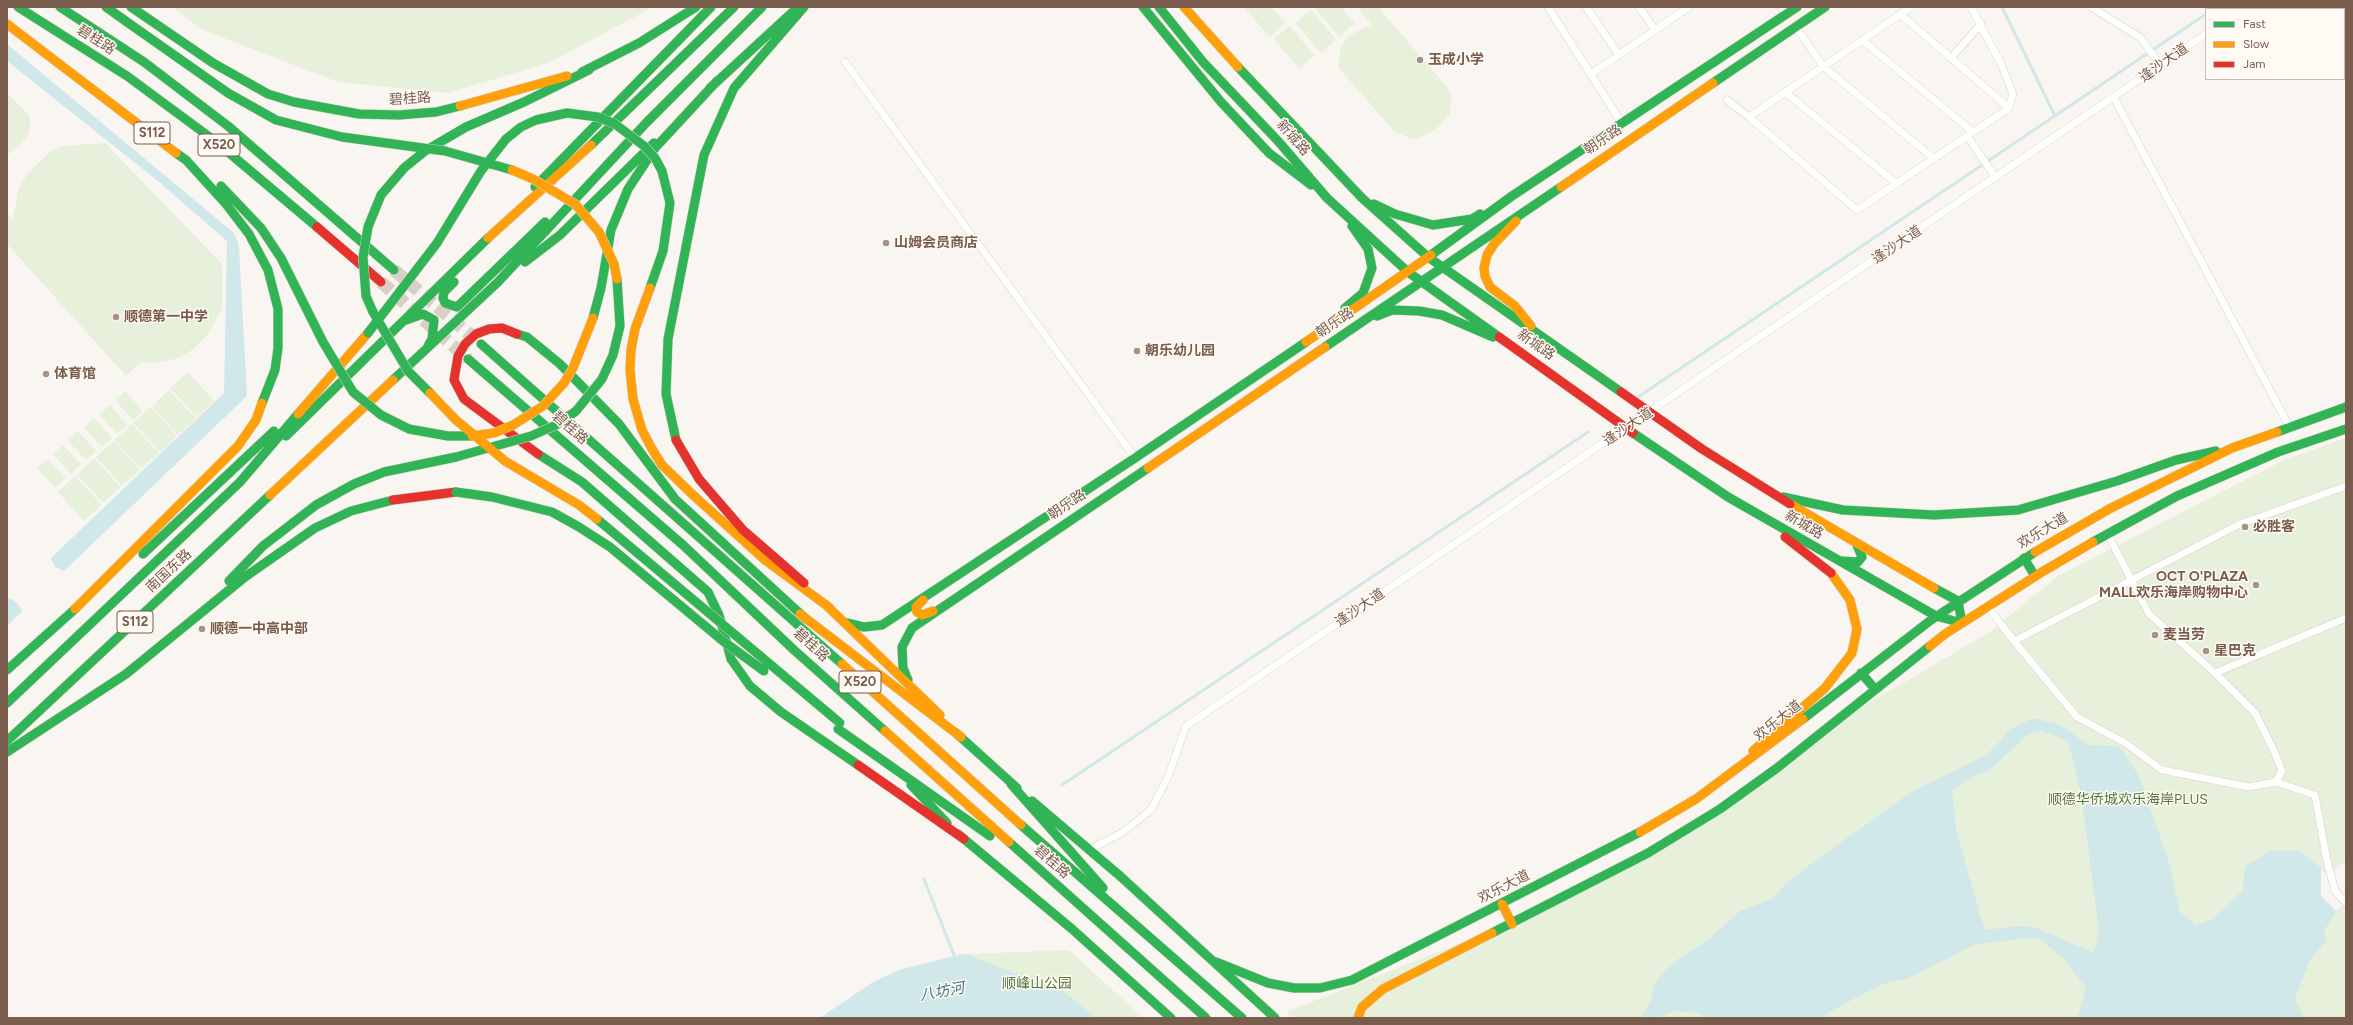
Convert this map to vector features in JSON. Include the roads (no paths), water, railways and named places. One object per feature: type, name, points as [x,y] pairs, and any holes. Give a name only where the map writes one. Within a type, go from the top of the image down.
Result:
[{"type":"main road","name":"碧桂路","points":[[18,7],[128,76],[215,141],[381,282]]},
{"type":"main road","name":"碧桂路","points":[[60,7],[144,62],[228,126],[394,270]]},
{"type":"main road","points":[[106,7],[209,81],[250,107],[276,120],[342,137],[445,152],[511,170],[533,179],[575,204],[599,232],[614,264],[618,282],[620,326],[613,355],[602,379],[576,411],[556,425],[531,436],[504,445],[420,466],[384,472],[354,484],[316,505],[263,546],[166,643]]},
{"type":"main road","name":"碧桂路","points":[[131,7],[213,62],[268,94],[294,102],[369,115],[436,112],[589,70],[639,44],[696,7]]},
{"type":"main road","points":[[497,229],[570,149],[711,7]]},
{"type":"main road","points":[[581,192],[529,235],[457,307],[452,307],[445,303],[444,292],[576,159],[734,7]]},
{"type":"main road","points":[[498,282],[581,192],[762,7]]},
{"type":"main road","points":[[498,282],[560,235],[717,81],[798,7]]},
{"type":"main road","points":[[804,7],[734,88],[704,155],[668,339],[666,394],[676,439],[683,454],[699,479],[743,530],[796,575],[911,685],[961,737],[1012,784],[1089,850],[1275,1018]]},
{"type":"main road","points":[[1143,7],[1221,102],[1269,153],[1332,202],[1368,249],[1372,268],[1363,292],[1316,335]]},
{"type":"main road","name":"新城路","points":[[1159,7],[1203,62],[1278,141],[1332,202],[1408,272],[1665,456],[1752,511],[1936,616],[1962,623]]},
{"type":"main road","name":"新城路","points":[[1184,7],[1293,127],[1362,198],[1441,268],[1702,449],[1857,545],[1958,601]]},
{"type":"main road","name":"朝乐路","points":[[845,622],[864,627],[882,625],[1135,458],[1316,335],[1428,258],[1512,196],[1784,10],[1797,7]]},
{"type":"main road","name":"朝乐路","points":[[911,685],[903,668],[902,646],[912,628],[1527,208],[1825,7]]},
{"type":"main road","name":"S112","points":[[7,24],[186,160],[226,204],[249,234],[268,270],[274,289],[279,326],[278,348],[272,382],[256,420],[238,446],[75,609]]},
{"type":"main road","points":[[589,70],[524,102],[466,127],[425,150],[404,168],[381,195],[368,227],[363,258],[366,296],[373,312],[408,371],[456,420],[505,461],[579,506],[620,536],[839,726]]},
{"type":"main road","points":[[186,160],[237,201],[261,228],[281,258],[326,348],[354,392],[381,415],[409,429],[448,436],[494,433],[529,416],[542,406],[564,383],[573,368],[593,318],[601,288],[611,230],[628,190],[655,148],[717,81]]},
{"type":"main road","points":[[240,482],[368,333],[437,243],[481,171],[506,139],[521,127],[536,120],[567,113],[598,117],[615,124],[644,146],[655,158],[662,171],[670,203],[662,251],[635,329],[631,350],[630,370],[633,399],[642,430],[662,465],[693,495],[765,560],[830,608]]},
{"type":"main road","points":[[240,482],[497,229],[576,159]]},
{"type":"main road","points":[[1362,198],[1395,214],[1433,225],[1472,219],[1512,196]]},
{"type":"main road","points":[[1527,208],[1494,244],[1487,254],[1484,268],[1490,287],[1515,306],[1537,334]]},
{"type":"main road","name":"南国东路","points":[[7,741],[498,282]]},
{"type":"main road","points":[[1365,319],[1392,310],[1419,311],[1442,315],[1514,347]]},
{"type":"main road","points":[[403,321],[423,314],[431,317],[434,326],[428,348]]},
{"type":"main road","points":[[806,619],[675,498],[619,424],[560,364],[532,341],[514,330],[496,328],[476,334],[465,344],[458,356],[454,374],[454,380],[464,399],[523,445],[582,482],[708,592],[719,615],[731,659],[750,686],[781,712],[964,840],[1072,929],[1171,1018]]},
{"type":"main road","name":"X520","points":[[481,344],[1138,929],[1242,1018]]},
{"type":"main road","name":"碧桂路","points":[[468,359],[683,545],[794,650],[1206,1018]]},
{"type":"main road","points":[[7,670],[75,609],[99,594],[322,386]]},
{"type":"main road","name":"欢乐大道","points":[[1209,959],[1268,983],[1294,988],[1320,988],[1352,980],[1647,828],[1711,788],[1936,616],[2024,558],[2111,508],[2232,448],[2289,426],[2346,407]]},
{"type":"main road","points":[[1358,1018],[1362,1007],[1383,989],[1512,924],[1648,852],[1720,810],[1777,768],[1875,689],[1962,623],[2035,576],[2107,533],[2184,493],[2278,452],[2346,429]]},
{"type":"main road","points":[[1775,495],[1843,510],[1934,515],[2018,510],[2116,481],[2176,460],[2232,448]]},
{"type":"main road","name":"南国东路","points":[[7,704],[240,482]]},
{"type":"main road","points":[[7,752],[126,674],[166,643],[245,577],[315,528],[351,511],[383,501],[456,492],[492,497],[552,512],[610,547],[723,641],[839,726],[896,770],[1038,868]]},
{"type":"main road","points":[[1711,788],[1825,688],[1852,653],[1857,629],[1850,600],[1834,574],[1752,511]]},
{"type":"main road","points":[[1837,560],[1858,562],[1862,557],[1857,545]]},
{"type":"main road","points":[[2024,558],[2035,576]]},
{"type":"main road","points":[[734,568],[806,619],[961,737]]},
{"type":"main road","points":[[928,594],[916,607],[917,612],[922,615],[939,610]]},
{"type":"main road","points":[[1958,601],[1962,623]]},
{"type":"main road","points":[[1861,673],[1875,689]]},
{"type":"main road","points":[[896,770],[964,840]]},
{"type":"main road","points":[[1012,784],[1138,929]]},
{"type":"main road","points":[[1502,904],[1512,924]]},
{"type":"street","points":[[1548,7],[1621,122]]},
{"type":"street","points":[[1586,7],[1619,55]]},
{"type":"street","points":[[1639,7],[1655,30]]},
{"type":"street","points":[[1590,74],[1689,7]]},
{"type":"street","points":[[1749,117],[1911,7]]},
{"type":"street","points":[[1727,100],[1749,117],[1857,210],[2009,108],[2013,94],[1981,24],[1971,7]]},
{"type":"street","points":[[2091,7],[2141,38],[2158,63]]},
{"type":"street","points":[[1900,14],[2009,108]]},
{"type":"street","points":[[1951,58],[1981,24]]},
{"type":"street","points":[[1796,27],[1823,66],[1933,158]]},
{"type":"street","name":"逢沙大道","points":[[1089,850],[1123,832],[1150,810],[1168,777],[1186,726],[1627,428],[1994,175],[2114,98],[2158,63],[2205,35]]},
{"type":"street","points":[[1862,40],[1970,134],[1976,149],[1994,175]]},
{"type":"street","points":[[845,62],[1135,458]]},
{"type":"street","points":[[1785,92],[1896,184]]},
{"type":"street","points":[[2114,98],[2289,426]]},
{"type":"street","points":[[2014,642],[2238,525],[2346,486]]},
{"type":"street","points":[[2107,533],[2149,614],[2216,673],[2255,713],[2282,771],[2276,782]]},
{"type":"street","points":[[1987,606],[2014,642],[2078,717],[2127,744],[2162,770],[2249,788],[2276,782],[2315,795],[2327,861],[2330,866],[2335,891],[2346,903]]},
{"type":"street","points":[[2216,673],[2346,618]]},
{"type":"water","points":[[7,44],[234,233],[239,246],[247,396],[64,571],[55,567],[51,558],[224,393],[227,241],[158,181],[7,61]]},
{"type":"water","points":[[10,598],[17,603],[22,611],[7,626],[7,600]]},
{"type":"water","points":[[2033,718],[2060,725],[2089,745],[2119,746],[2139,776],[2168,860],[2180,912],[2196,925],[2213,919],[2243,890],[2245,866],[2270,851],[2300,851],[2328,874],[2346,862],[2346,905],[2336,911],[2324,931],[2326,940],[2309,962],[2295,999],[2304,1018],[2077,1018],[2086,988],[2063,958],[2037,937],[1976,944],[1909,978],[1882,984],[1831,1011],[1821,1018],[1710,1018],[1691,1012],[1675,1011],[1659,1018],[1641,1018],[1651,1000],[1653,987],[1661,975],[1678,959],[1707,941],[1740,911],[1772,899],[1787,883],[1811,864],[1913,791],[1984,756],[1994,748],[2009,730]],"holes":[[[2042,731],[2068,741],[2081,793],[2099,931],[2094,953],[2034,927],[2016,926],[1986,930],[1980,915],[1956,829],[1952,790],[1975,775],[1989,771],[2027,735]]]},
{"type":"water","name":"顺峰山公园","points":[[964,954],[1062,990],[1096,1018],[820,1018],[873,982],[902,969]]},
{"type":"waterway","points":[[2002,7],[2055,116]]},
{"type":"waterway","points":[[1638,397],[2205,15]]},
{"type":"waterway","points":[[1062,785],[1588,432]]},
{"type":"waterway","points":[[924,879],[956,960]]},
{"type":"tunnel","points":[[394,270],[481,344]]},
{"type":"tunnel","points":[[381,282],[468,359]]},
{"type":"place","name":"玉成小学","points":[[1420,60]]},
{"type":"place","name":"山姆会员商店","points":[[886,243]]},
{"type":"place","name":"顺德第一中学","points":[[116,317]]},
{"type":"place","name":"朝乐幼儿园","points":[[1137,351]]},
{"type":"place","name":"体育馆","points":[[46,374]]},
{"type":"place","name":"必胜客","points":[[2245,527]]},
{"type":"place","name":"OCT O'PLAZA MALL欢乐海岸购物中心","points":[[2256,585]]},
{"type":"place","name":"顺德一中高中部","points":[[202,629]]},
{"type":"place","name":"麦当劳","points":[[2155,635]]},
{"type":"place","name":"星巴克","points":[[2206,651]]},
{"type":"park label","name":"顺德华侨城欢乐海岸PLUS","points":[[2128,800]]},
{"type":"water label","name":"八坊河","points":[[942,992]]}]
